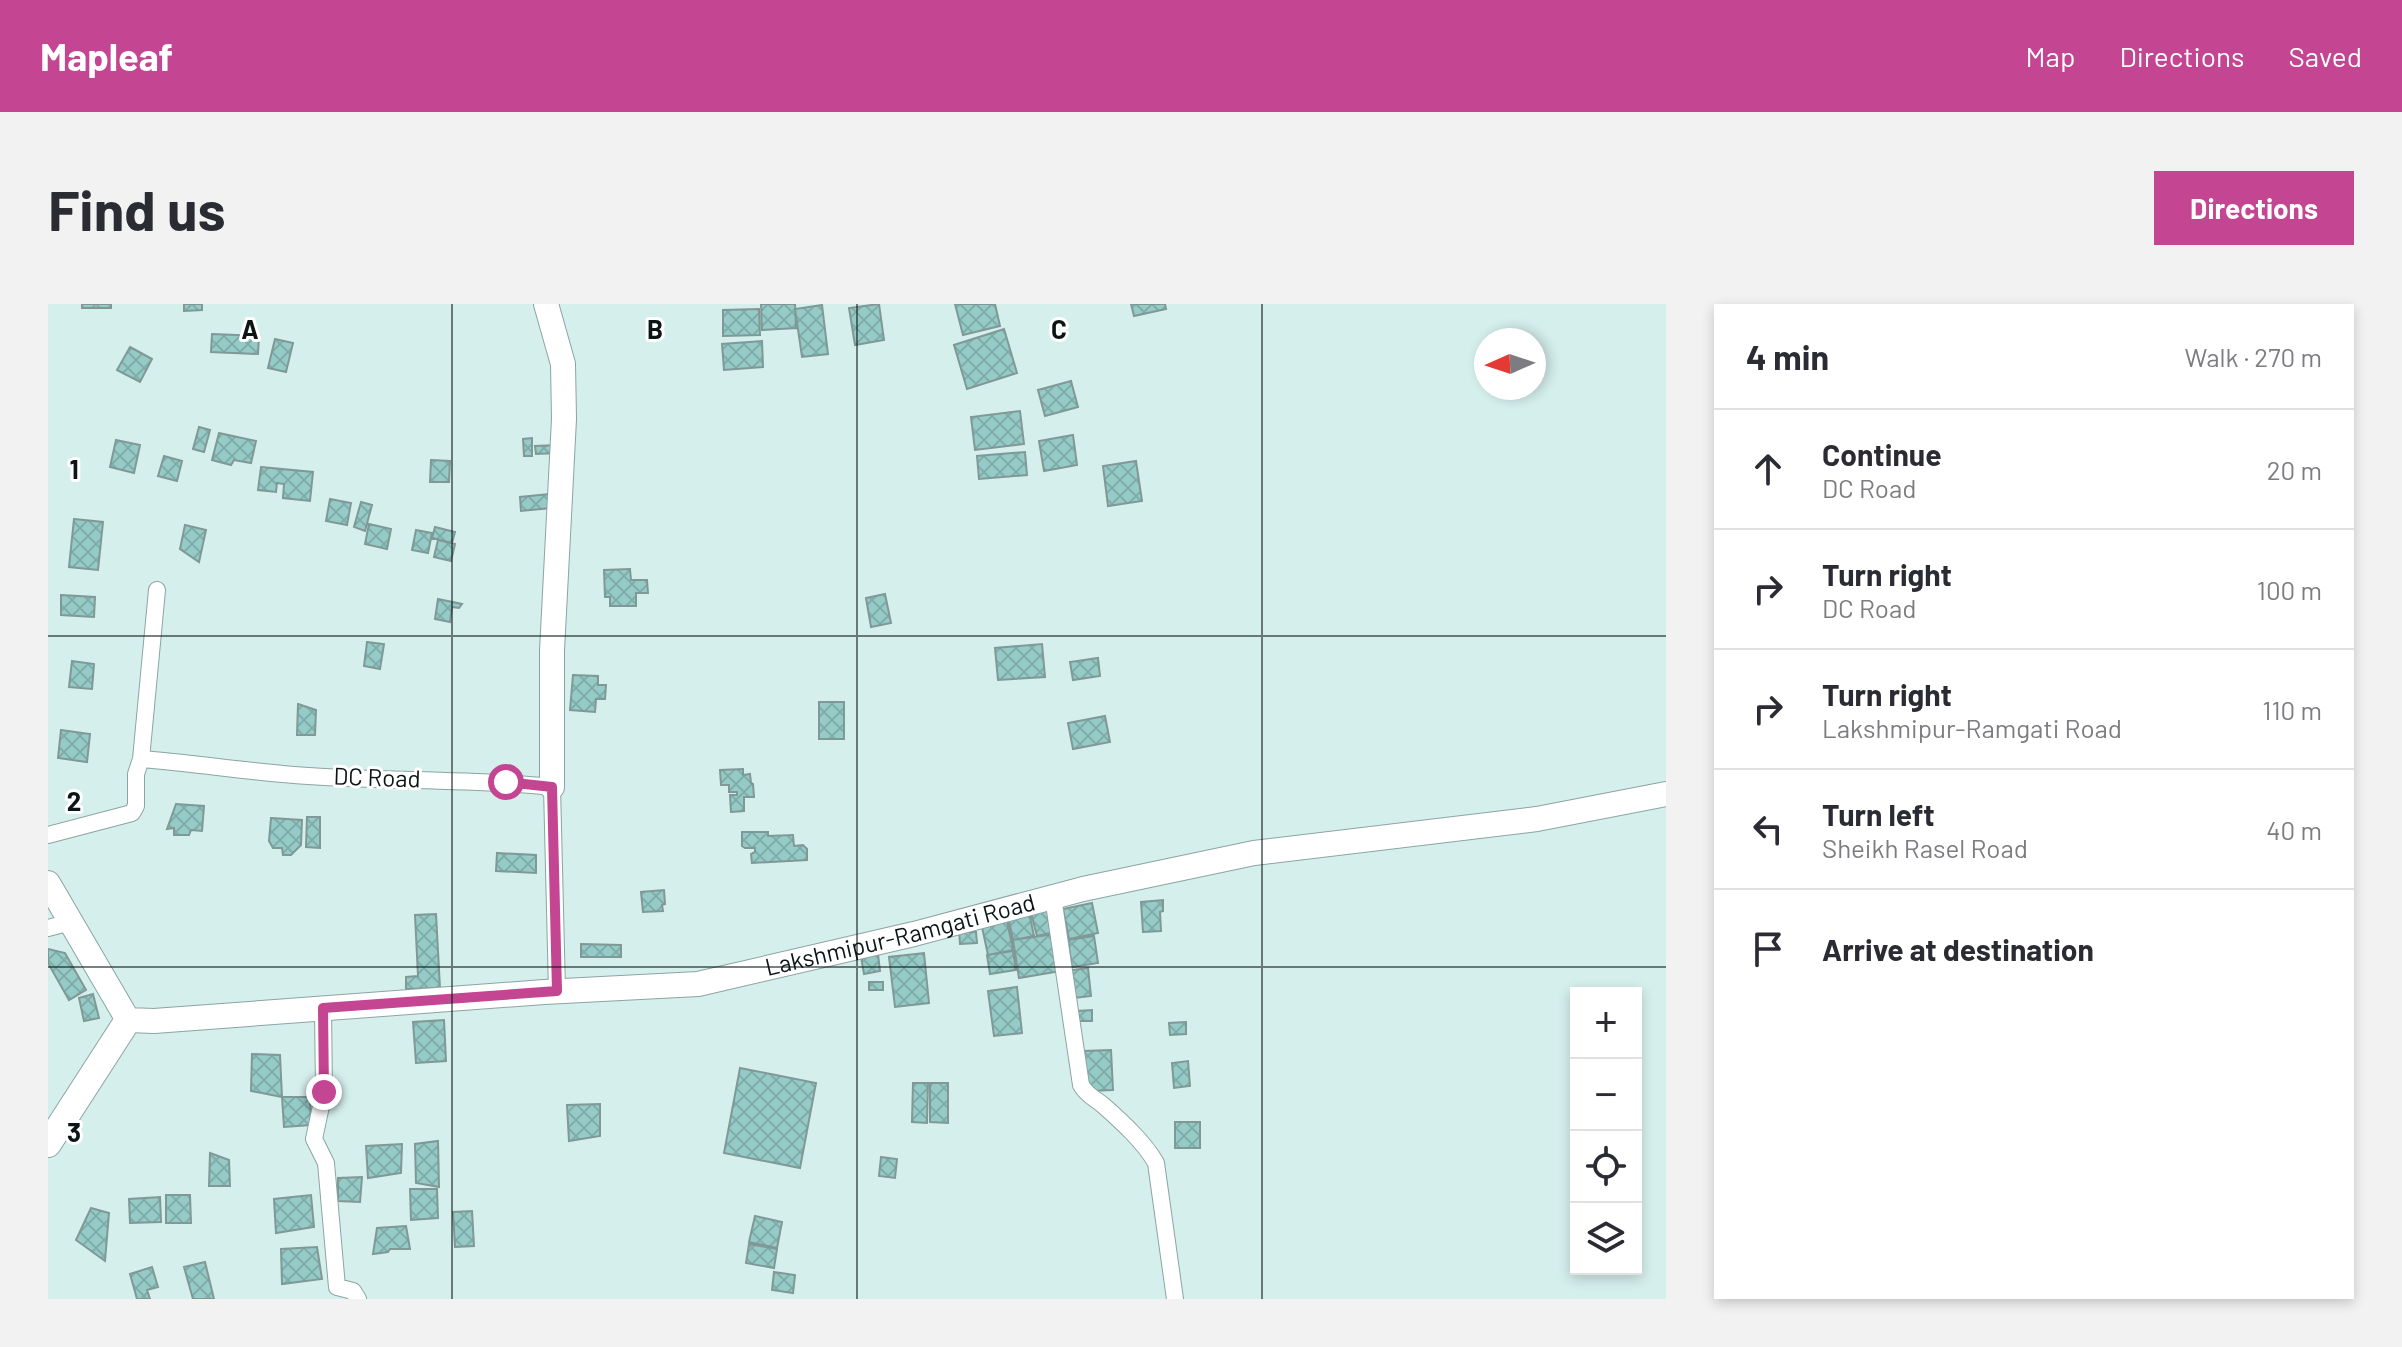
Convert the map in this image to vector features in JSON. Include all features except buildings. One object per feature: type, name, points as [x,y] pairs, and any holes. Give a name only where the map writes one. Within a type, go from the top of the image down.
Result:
[{"type":"main road","points":[[546,304],[563,364],[564,405],[552,651],[552,787]]},
{"type":"main road","name":"Lakshmipur-Ramgati Road","points":[[128,1020],[154,1021],[557,991],[698,984],[914,934],[1053,897],[1254,853],[1537,819],[1666,794]]},
{"type":"main road","points":[[48,883],[60,925],[128,1020],[48,1144]]},
{"type":"street","points":[[48,835],[132,813],[136,806],[136,774],[141,759],[157,590]]},
{"type":"street","name":"DC Road","points":[[141,759],[294,775],[506,782],[552,787]]},
{"type":"street","points":[[552,787],[557,991]]},
{"type":"street","points":[[1053,897],[1081,1085],[1088,1096],[1102,1104],[1149,1151],[1156,1163],[1175,1299]]},
{"type":"street","points":[[323,1008],[324,1092],[314,1139],[326,1163],[337,1287],[353,1291],[358,1299]]},
{"type":"route","points":[[324,1092],[323,1008],[557,991],[552,787],[506,782]]}]
